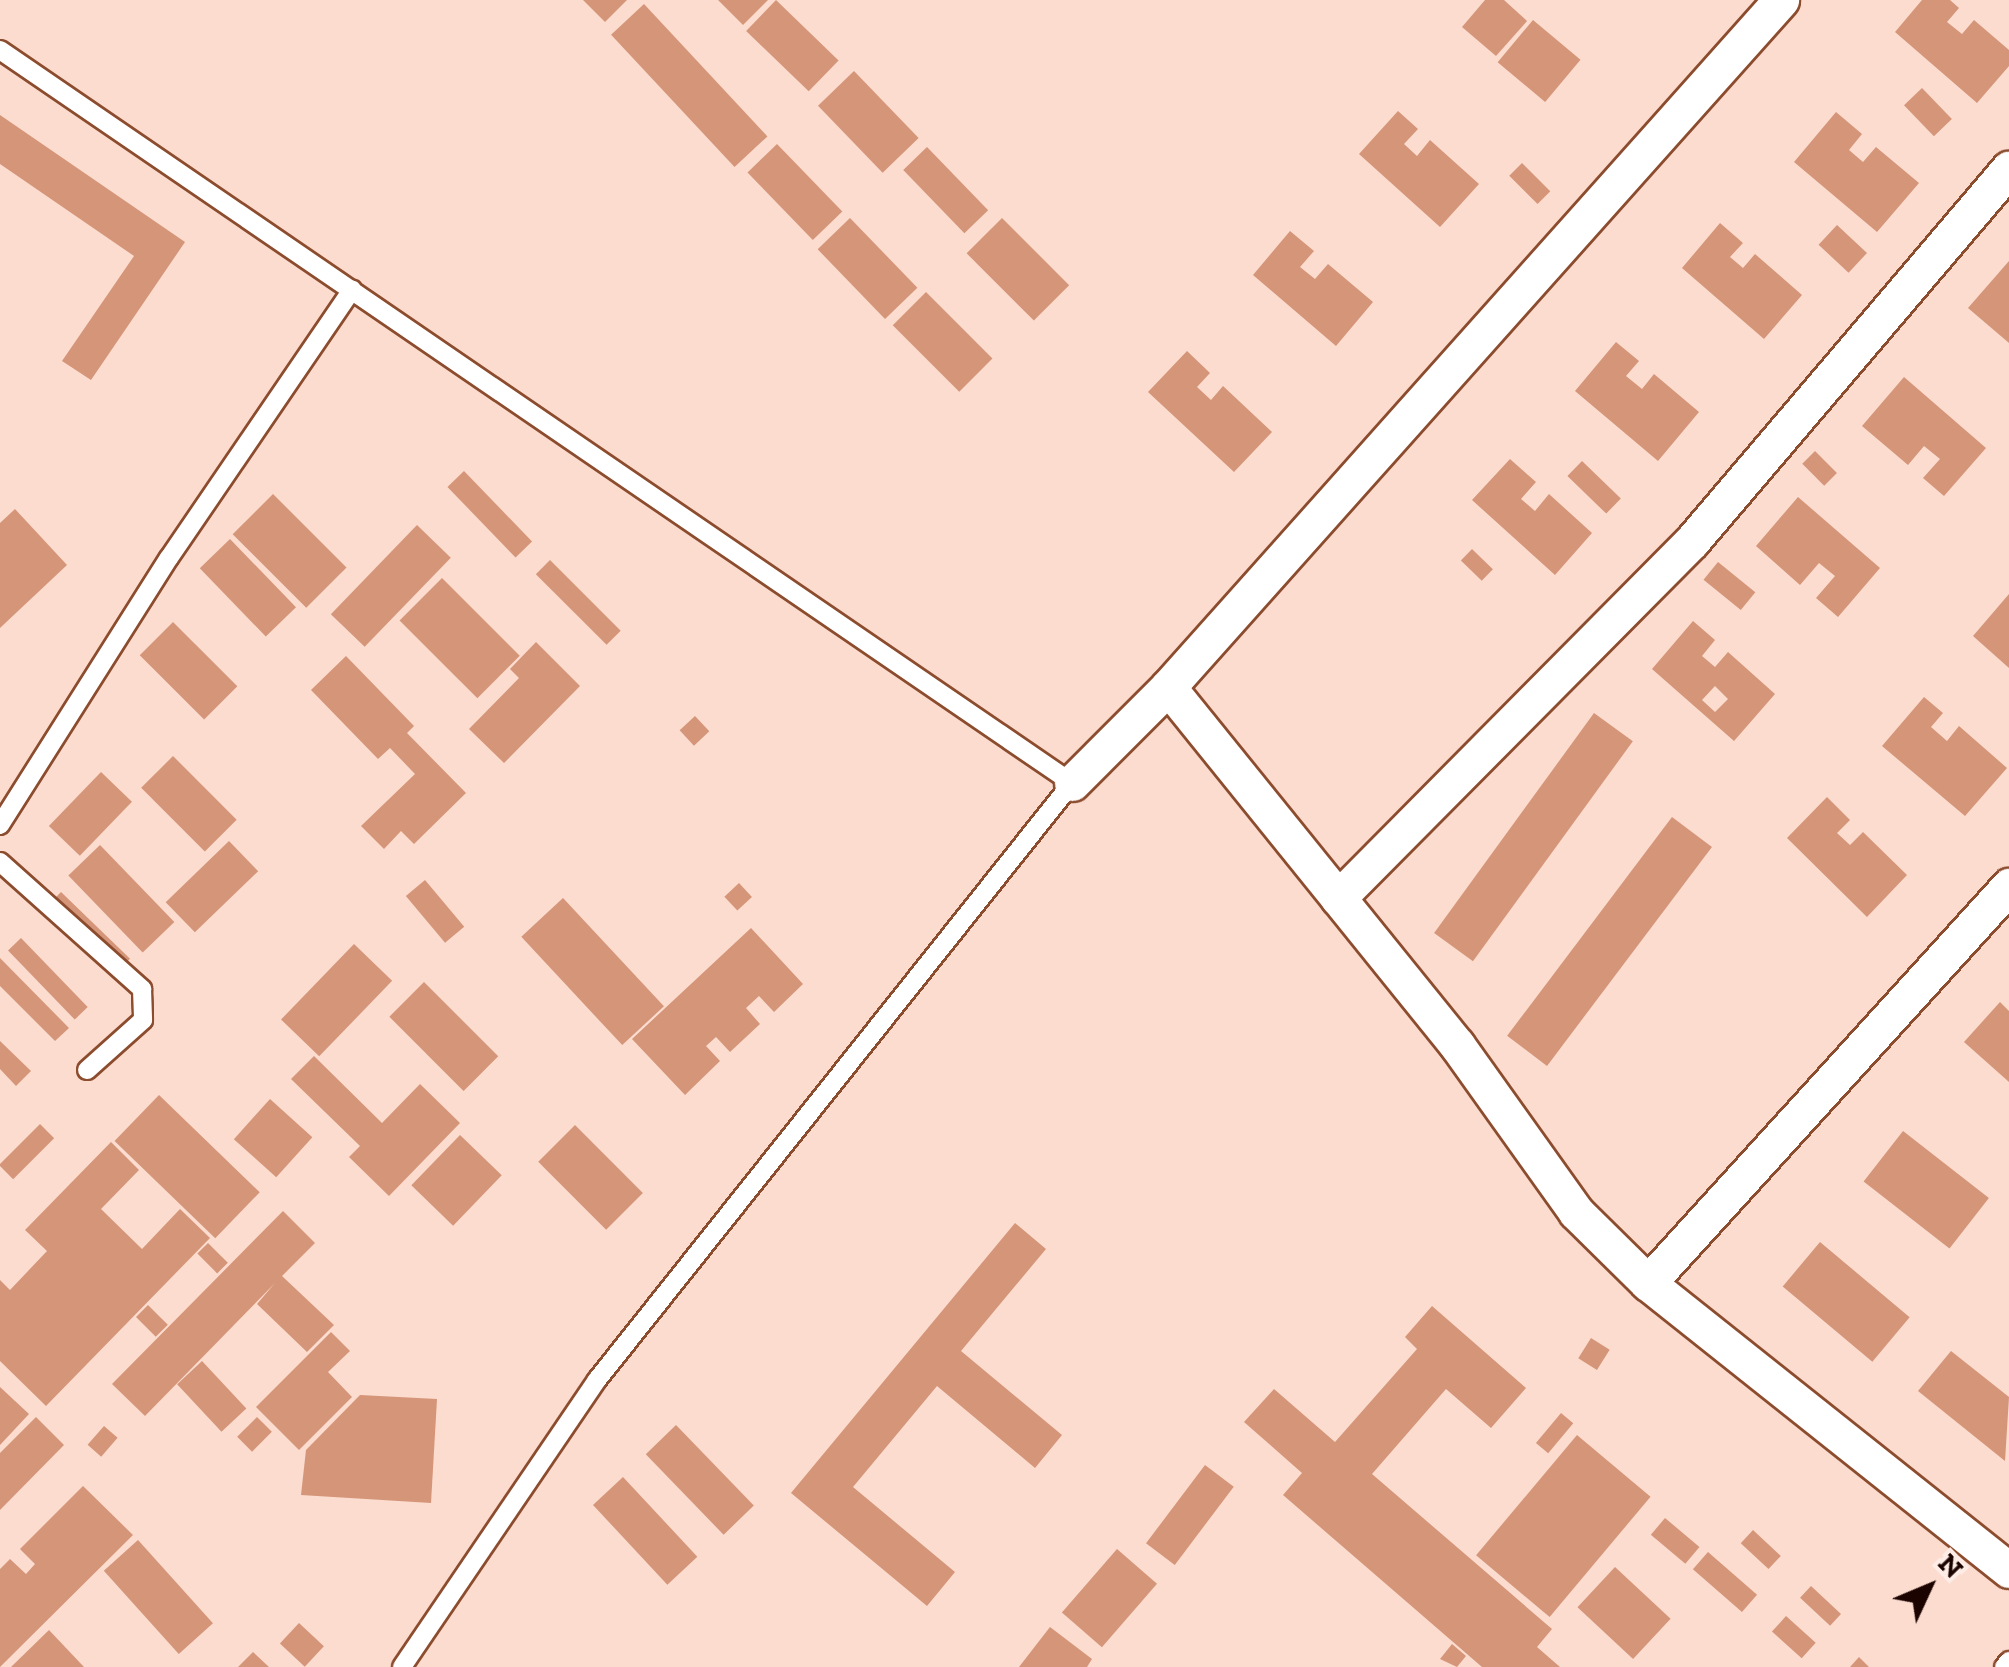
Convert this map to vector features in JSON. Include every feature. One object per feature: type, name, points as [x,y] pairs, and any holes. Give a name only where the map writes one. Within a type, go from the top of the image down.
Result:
[{"type":"street","points":[[1072,784],[1168,687],[1781,0]]},
{"type":"street","points":[[1338,898],[1692,541],[2009,169]]},
{"type":"street","points":[[1168,687],[1457,1045],[1576,1212],[1648,1282],[2009,1570]]},
{"type":"street","points":[[1648,1282],[2009,886]]},
{"type":"lane","points":[[0,50],[1072,784],[597,1380],[402,1667]]},
{"type":"lane","points":[[0,824],[169,558],[352,290]]},
{"type":"lane","points":[[0,862],[142,990],[143,1020],[87,1070]]},
{"type":"building","points":[[583,0],[627,0],[605,22]]},
{"type":"building","points":[[718,0],[768,0],[743,25]]},
{"type":"building","points":[[776,0],[839,60],[809,91],[746,31]]},
{"type":"building","points":[[1485,0],[1504,0],[1527,21],[1496,56],[1462,27]]},
{"type":"building","points":[[1922,0],[1950,0],[1959,8],[1947,22],[1962,34],[1974,20],[2009,50],[2009,66],[1977,103],[1895,32]]},
{"type":"building","points":[[644,4],[767,136],[735,167],[611,35]]},
{"type":"building","points":[[1533,20],[1580,60],[1545,102],[1498,62]]},
{"type":"building","points":[[854,71],[919,138],[883,173],[818,106]]},
{"type":"building","points":[[1922,88],[1952,119],[1934,136],[1904,105]]},
{"type":"building","points":[[1398,111],[1418,129],[1404,144],[1417,156],[1430,140],[1479,184],[1440,227],[1359,154]]},
{"type":"building","points":[[1836,112],[1862,134],[1849,150],[1863,162],[1876,147],[1919,183],[1877,232],[1794,162]]},
{"type":"building","points":[[0,115],[185,242],[91,380],[62,361],[134,256],[0,164]]},
{"type":"building","points":[[777,144],[842,212],[813,240],[748,172]]},
{"type":"building","points":[[927,147],[988,210],[964,233],[903,170]]},
{"type":"building","points":[[1522,163],[1550,191],[1538,204],[1509,176]]},
{"type":"building","points":[[850,218],[917,288],[885,319],[818,249]]},
{"type":"building","points":[[1002,218],[1069,285],[1034,321],[967,253]]},
{"type":"building","points":[[1720,223],[1743,243],[1730,257],[1743,268],[1755,254],[1802,295],[1764,339],[1682,268]]},
{"type":"building","points":[[1837,225],[1867,253],[1849,273],[1819,245]]},
{"type":"building","points":[[1290,231],[1314,251],[1300,267],[1315,279],[1328,264],[1373,302],[1336,346],[1253,275]]},
{"type":"building","points":[[2009,261],[2009,343],[1968,308]]},
{"type":"building","points":[[926,292],[992,358],[959,392],[893,325]]},
{"type":"building","points":[[1616,342],[1639,361],[1626,376],[1642,389],[1654,374],[1699,412],[1658,461],[1575,391]]},
{"type":"building","points":[[1187,351],[1210,373],[1197,387],[1211,400],[1223,386],[1272,432],[1234,472],[1148,392]]},
{"type":"building","points":[[1904,377],[1986,448],[1944,496],[1923,478],[1940,459],[1924,446],[1908,465],[1862,426]]},
{"type":"building","points":[[1815,451],[1837,473],[1824,486],[1802,464]]},
{"type":"building","points":[[1510,459],[1536,482],[1521,499],[1535,511],[1549,494],[1592,533],[1555,575],[1472,500]]},
{"type":"building","points":[[1582,461],[1621,499],[1606,514],[1567,476]]},
{"type":"building","points":[[464,471],[532,541],[516,557],[447,487]]},
{"type":"building","points":[[273,494],[347,568],[306,608],[233,534]]},
{"type":"building","points":[[1798,497],[1880,568],[1838,617],[1816,598],[1835,576],[1819,563],[1800,585],[1756,546]]},
{"type":"building","points":[[15,509],[67,565],[0,628],[0,523]]},
{"type":"building","points":[[417,525],[451,558],[365,647],[331,614]]},
{"type":"building","points":[[230,539],[296,607],[266,637],[200,568]]},
{"type":"building","points":[[1472,549],[1493,569],[1482,581],[1461,561]]},
{"type":"building","points":[[550,560],[621,631],[607,645],[536,574]]},
{"type":"building","points":[[1718,562],[1755,592],[1741,610],[1704,580]]},
{"type":"building","points":[[442,578],[520,656],[477,698],[400,620]]},
{"type":"building","points":[[2009,594],[2009,668],[1973,636]]},
{"type":"building","points":[[1693,621],[1715,640],[1702,656],[1715,667],[1728,652],[1775,694],[1734,741],[1652,669]],"holes":[[[1715,686],[1728,699],[1715,712],[1702,700]]]},
{"type":"building","points":[[173,622],[237,686],[204,720],[140,655]]},
{"type":"building","points":[[536,642],[580,686],[504,763],[469,729],[519,678],[510,669]]},
{"type":"building","points":[[346,656],[414,726],[407,733],[466,793],[414,844],[401,831],[384,849],[361,826],[415,774],[390,748],[378,759],[311,690]]},
{"type":"building","points":[[1924,697],[1943,713],[1931,727],[1947,741],[1959,726],[2007,768],[1965,816],[1882,746]]},
{"type":"building","points":[[1594,713],[1633,741],[1473,961],[1434,933]]},
{"type":"building","points":[[695,716],[709,731],[694,746],[680,730]]},
{"type":"building","points":[[173,756],[237,820],[205,851],[141,788]]},
{"type":"building","points":[[101,772],[132,802],[80,856],[49,826]]},
{"type":"building","points":[[1827,797],[1850,820],[1837,833],[1850,845],[1863,832],[1907,875],[1867,917],[1787,838]]},
{"type":"building","points":[[1672,817],[1712,847],[1547,1066],[1507,1036]]},
{"type":"building","points":[[229,841],[258,871],[195,932],[166,902]]},
{"type":"building","points":[[100,845],[174,922],[143,953],[68,876]]},
{"type":"building","points":[[425,880],[464,927],[445,943],[406,896]]},
{"type":"building","points":[[739,883],[752,897],[737,911],[724,897]]},
{"type":"building","points":[[61,892],[130,959],[120,969],[51,903]]},
{"type":"building","points":[[563,898],[664,1006],[622,1045],[521,937]]},
{"type":"building","points":[[751,928],[803,984],[774,1012],[759,996],[746,1008],[760,1024],[730,1052],[716,1037],[706,1046],[720,1061],[685,1095],[632,1039]]},
{"type":"building","points":[[21,938],[88,1007],[75,1020],[8,951]]},
{"type":"building","points":[[354,944],[392,981],[319,1056],[281,1020]]},
{"type":"building","points":[[0,958],[69,1028],[55,1041],[0,986]]},
{"type":"building","points":[[424,982],[498,1056],[464,1091],[389,1017]]},
{"type":"building","points":[[2000,1002],[2009,1011],[2009,1082],[1964,1042]]},
{"type":"building","points":[[0,1041],[31,1071],[16,1086],[0,1069]]},
{"type":"building","points":[[314,1056],[382,1123],[420,1084],[460,1123],[389,1196],[349,1157],[360,1146],[291,1079]]},
{"type":"building","points":[[159,1095],[260,1192],[215,1238],[115,1141]]},
{"type":"building","points":[[270,1099],[312,1137],[276,1177],[234,1139]]},
{"type":"building","points":[[40,1124],[54,1138],[13,1179],[0,1164]]},
{"type":"building","points":[[575,1125],[643,1193],[606,1230],[538,1162]]},
{"type":"building","points":[[1903,1131],[1989,1198],[1949,1249],[1864,1181]]},
{"type":"building","points":[[460,1135],[502,1175],[453,1226],[411,1185]]},
{"type":"building","points":[[111,1142],[139,1170],[101,1209],[142,1249],[180,1209],[210,1238],[46,1406],[0,1361],[0,1280],[10,1290],[47,1251],[25,1230]]},
{"type":"building","points":[[283,1211],[315,1243],[282,1276],[334,1325],[307,1352],[257,1304],[275,1283],[145,1416],[112,1384]]},
{"type":"building","points":[[1015,1223],[1046,1249],[961,1351],[1062,1435],[1035,1468],[937,1386],[853,1487],[955,1572],[927,1606],[791,1493]]},
{"type":"building","points":[[1820,1242],[1910,1317],[1872,1362],[1783,1286]]},
{"type":"building","points":[[208,1243],[228,1263],[217,1273],[197,1254]]},
{"type":"building","points":[[148,1305],[168,1325],[156,1337],[136,1317]]},
{"type":"building","points":[[1432,1306],[1526,1388],[1491,1428],[1446,1389],[1372,1474],[1552,1629],[1537,1647],[1560,1667],[1482,1667],[1283,1495],[1302,1473],[1244,1422],[1274,1389],[1335,1442],[1417,1349],[1405,1337]]},
{"type":"building","points":[[331,1332],[350,1351],[328,1372],[352,1397],[299,1450],[256,1407]]},
{"type":"building","points":[[1591,1338],[1610,1350],[1597,1370],[1578,1358]]},
{"type":"building","points":[[1951,1351],[2009,1397],[2005,1461],[1918,1391]]},
{"type":"building","points":[[202,1361],[246,1409],[221,1432],[177,1384]]},
{"type":"building","points":[[0,1387],[29,1414],[0,1445]]},
{"type":"building","points":[[360,1395],[437,1399],[431,1503],[301,1495],[306,1450]]},
{"type":"building","points":[[1561,1413],[1573,1423],[1548,1453],[1536,1443]]},
{"type":"building","points":[[36,1417],[64,1445],[0,1510],[0,1453]]},
{"type":"building","points":[[257,1417],[272,1432],[252,1452],[237,1437]]},
{"type":"building","points":[[676,1425],[754,1506],[724,1535],[646,1454]]},
{"type":"building","points":[[104,1426],[118,1438],[101,1457],[88,1445]]},
{"type":"building","points":[[1577,1435],[1651,1497],[1550,1617],[1476,1555]]},
{"type":"building","points":[[1205,1465],[1234,1487],[1175,1565],[1146,1543]]},
{"type":"building","points":[[623,1477],[697,1557],[667,1585],[593,1505]]},
{"type":"building","points":[[83,1486],[133,1535],[0,1667],[0,1569],[10,1559],[26,1574],[35,1564],[20,1549]]},
{"type":"building","points":[[1665,1518],[1699,1547],[1685,1564],[1651,1535]]},
{"type":"building","points":[[1753,1530],[1781,1556],[1769,1569],[1741,1543]]},
{"type":"building","points":[[138,1540],[213,1623],[179,1654],[104,1571]]},
{"type":"building","points":[[1117,1549],[1157,1584],[1102,1647],[1062,1612]]},
{"type":"building","points":[[1708,1552],[1757,1595],[1742,1612],[1693,1569]]},
{"type":"building","points":[[1615,1567],[1671,1619],[1633,1659],[1577,1607]]},
{"type":"building","points":[[1811,1586],[1841,1614],[1830,1626],[1800,1598]]},
{"type":"building","points":[[1786,1616],[1816,1643],[1802,1658],[1772,1632]]},
{"type":"building","points":[[299,1623],[324,1646],[305,1667],[280,1643]]},
{"type":"building","points":[[1050,1627],[1092,1659],[1087,1667],[1019,1667]]},
{"type":"building","points":[[49,1630],[84,1667],[11,1667]]},
{"type":"building","points":[[1452,1644],[1466,1656],[1457,1667],[1440,1659]]},
{"type":"building","points":[[253,1652],[269,1667],[238,1667]]},
{"type":"building","points":[[1859,1657],[1869,1667],[1850,1667]]}]
